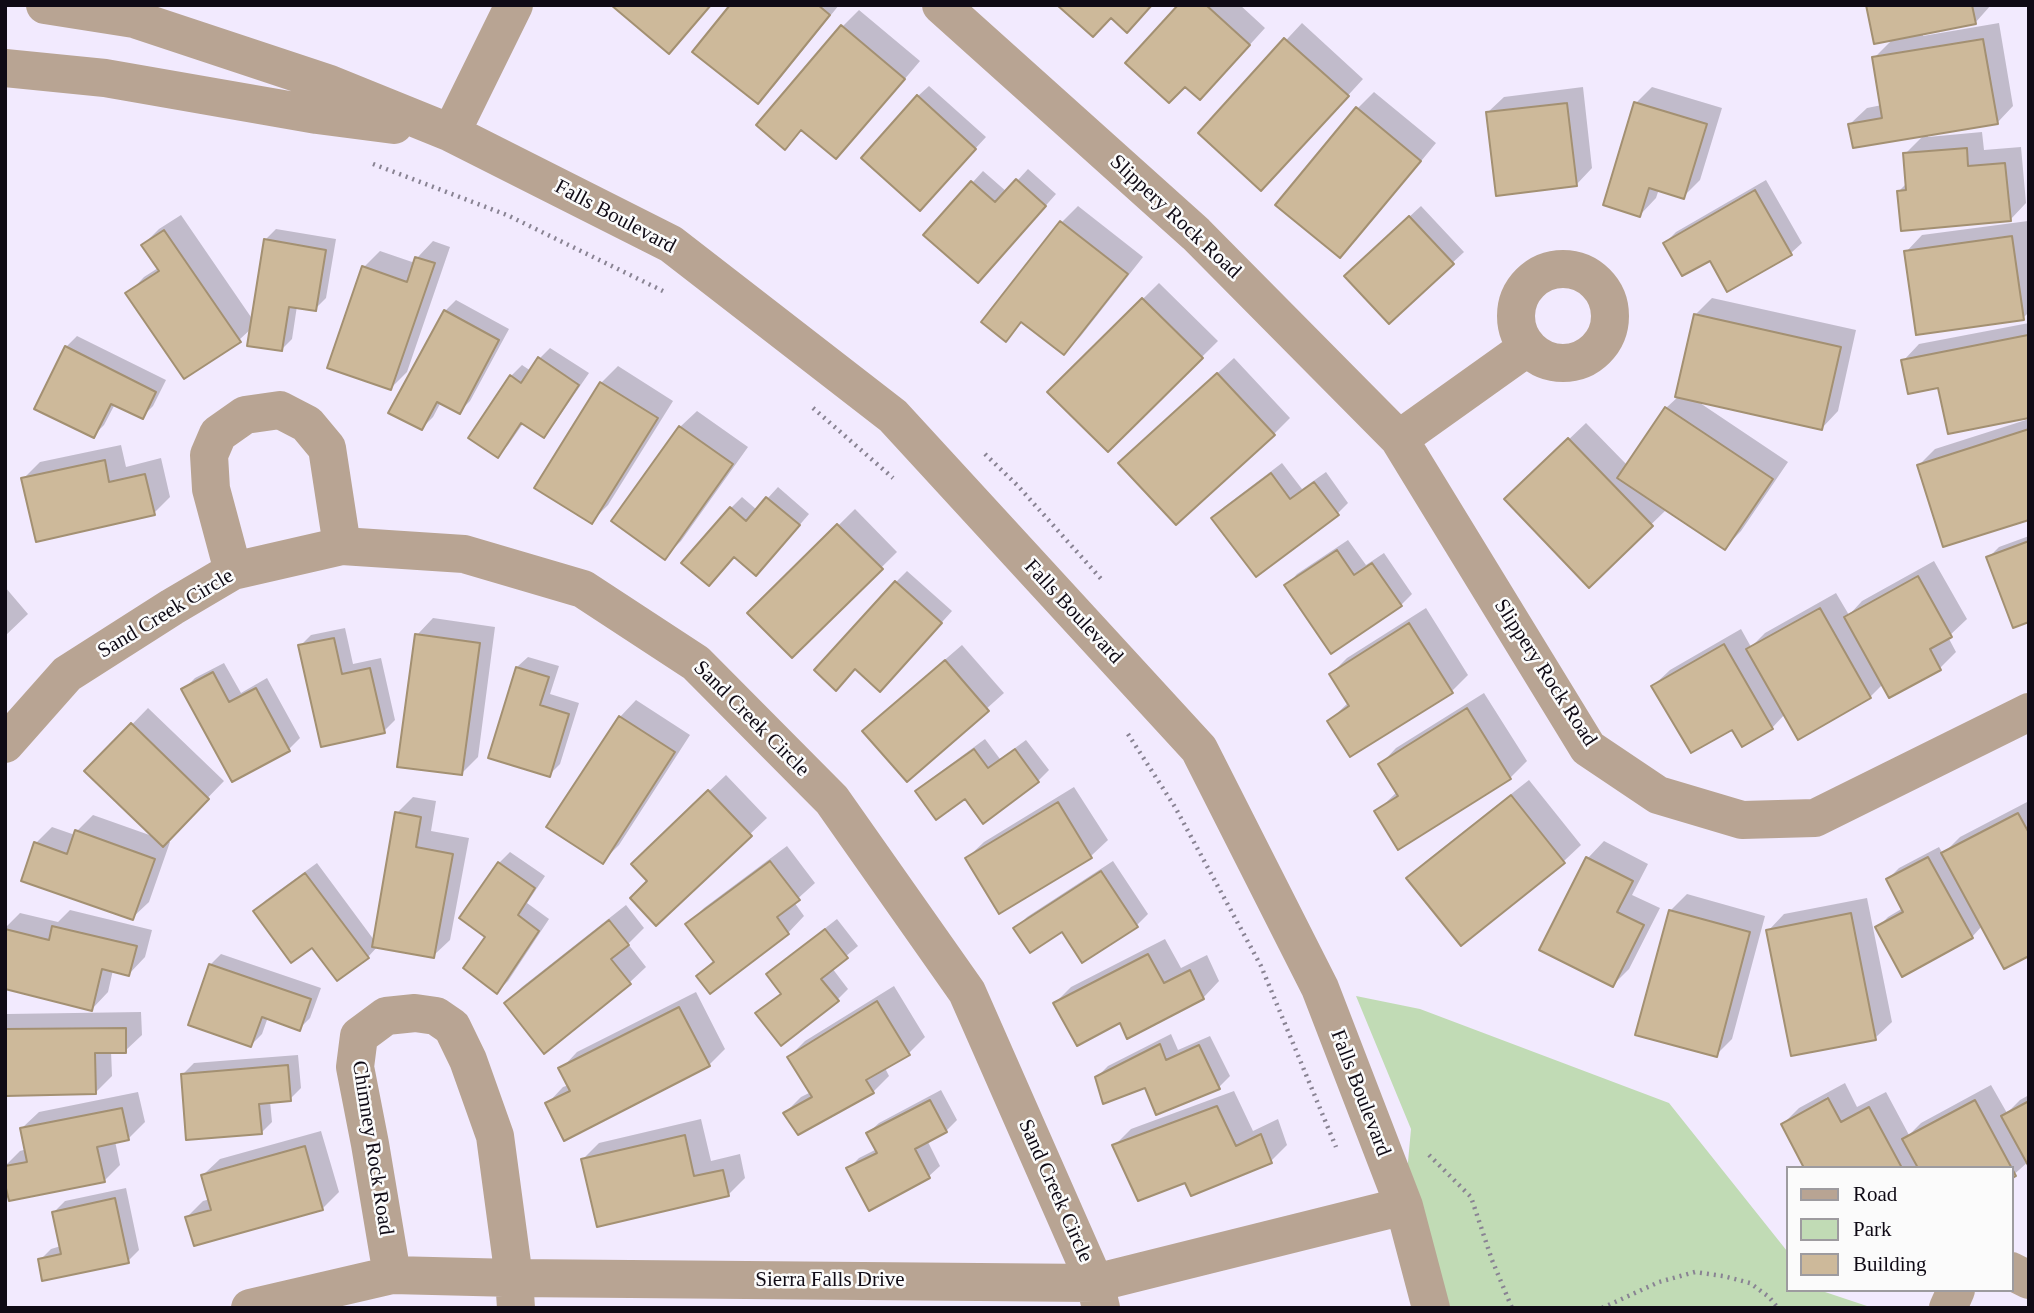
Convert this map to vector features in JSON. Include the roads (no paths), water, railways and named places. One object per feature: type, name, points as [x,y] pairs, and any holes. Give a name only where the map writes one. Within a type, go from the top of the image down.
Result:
[{"type":"street","name":"Falls Boulevard","points":[[45,5],[134,19],[330,84],[451,133],[671,244],[893,416],[1199,749],[1320,988],[1404,1206],[1431,1308]]},
{"type":"street","points":[[451,133],[514,5]]},
{"type":"street","name":"Slippery Rock Road","points":[[941,5],[1196,234],[1399,439],[1588,748],[1658,795],[1742,820],[1815,818],[2029,712]]},
{"type":"street","name":"Falls Boulevard","points":[[5,68],[105,78],[317,115],[451,133]]},
{"type":"street","points":[[1399,439],[1528,347]]},
{"type":"street","points":[[233,571],[212,489],[209,456],[218,435],[245,415],[280,410],[307,424],[327,448],[342,546]]},
{"type":"street","name":"Sand Creek Circle","points":[[5,744],[67,674],[233,571],[342,546],[464,554],[583,589],[696,663],[832,800],[967,992],[1098,1295]]},
{"type":"street","name":"Chimney Rock Road","points":[[392,1275],[355,1067],[359,1036],[386,1016],[415,1013],[436,1016],[452,1027],[468,1060],[495,1136],[515,1293]]},
{"type":"street","name":"Sierra Falls Drive","points":[[250,1308],[392,1275],[515,1293],[1098,1295],[1404,1206]]},
{"type":"street","points":[[2013,1273],[2029,1280]]},
{"type":"street","points":[[1948,1308],[1955,1292]]}]
